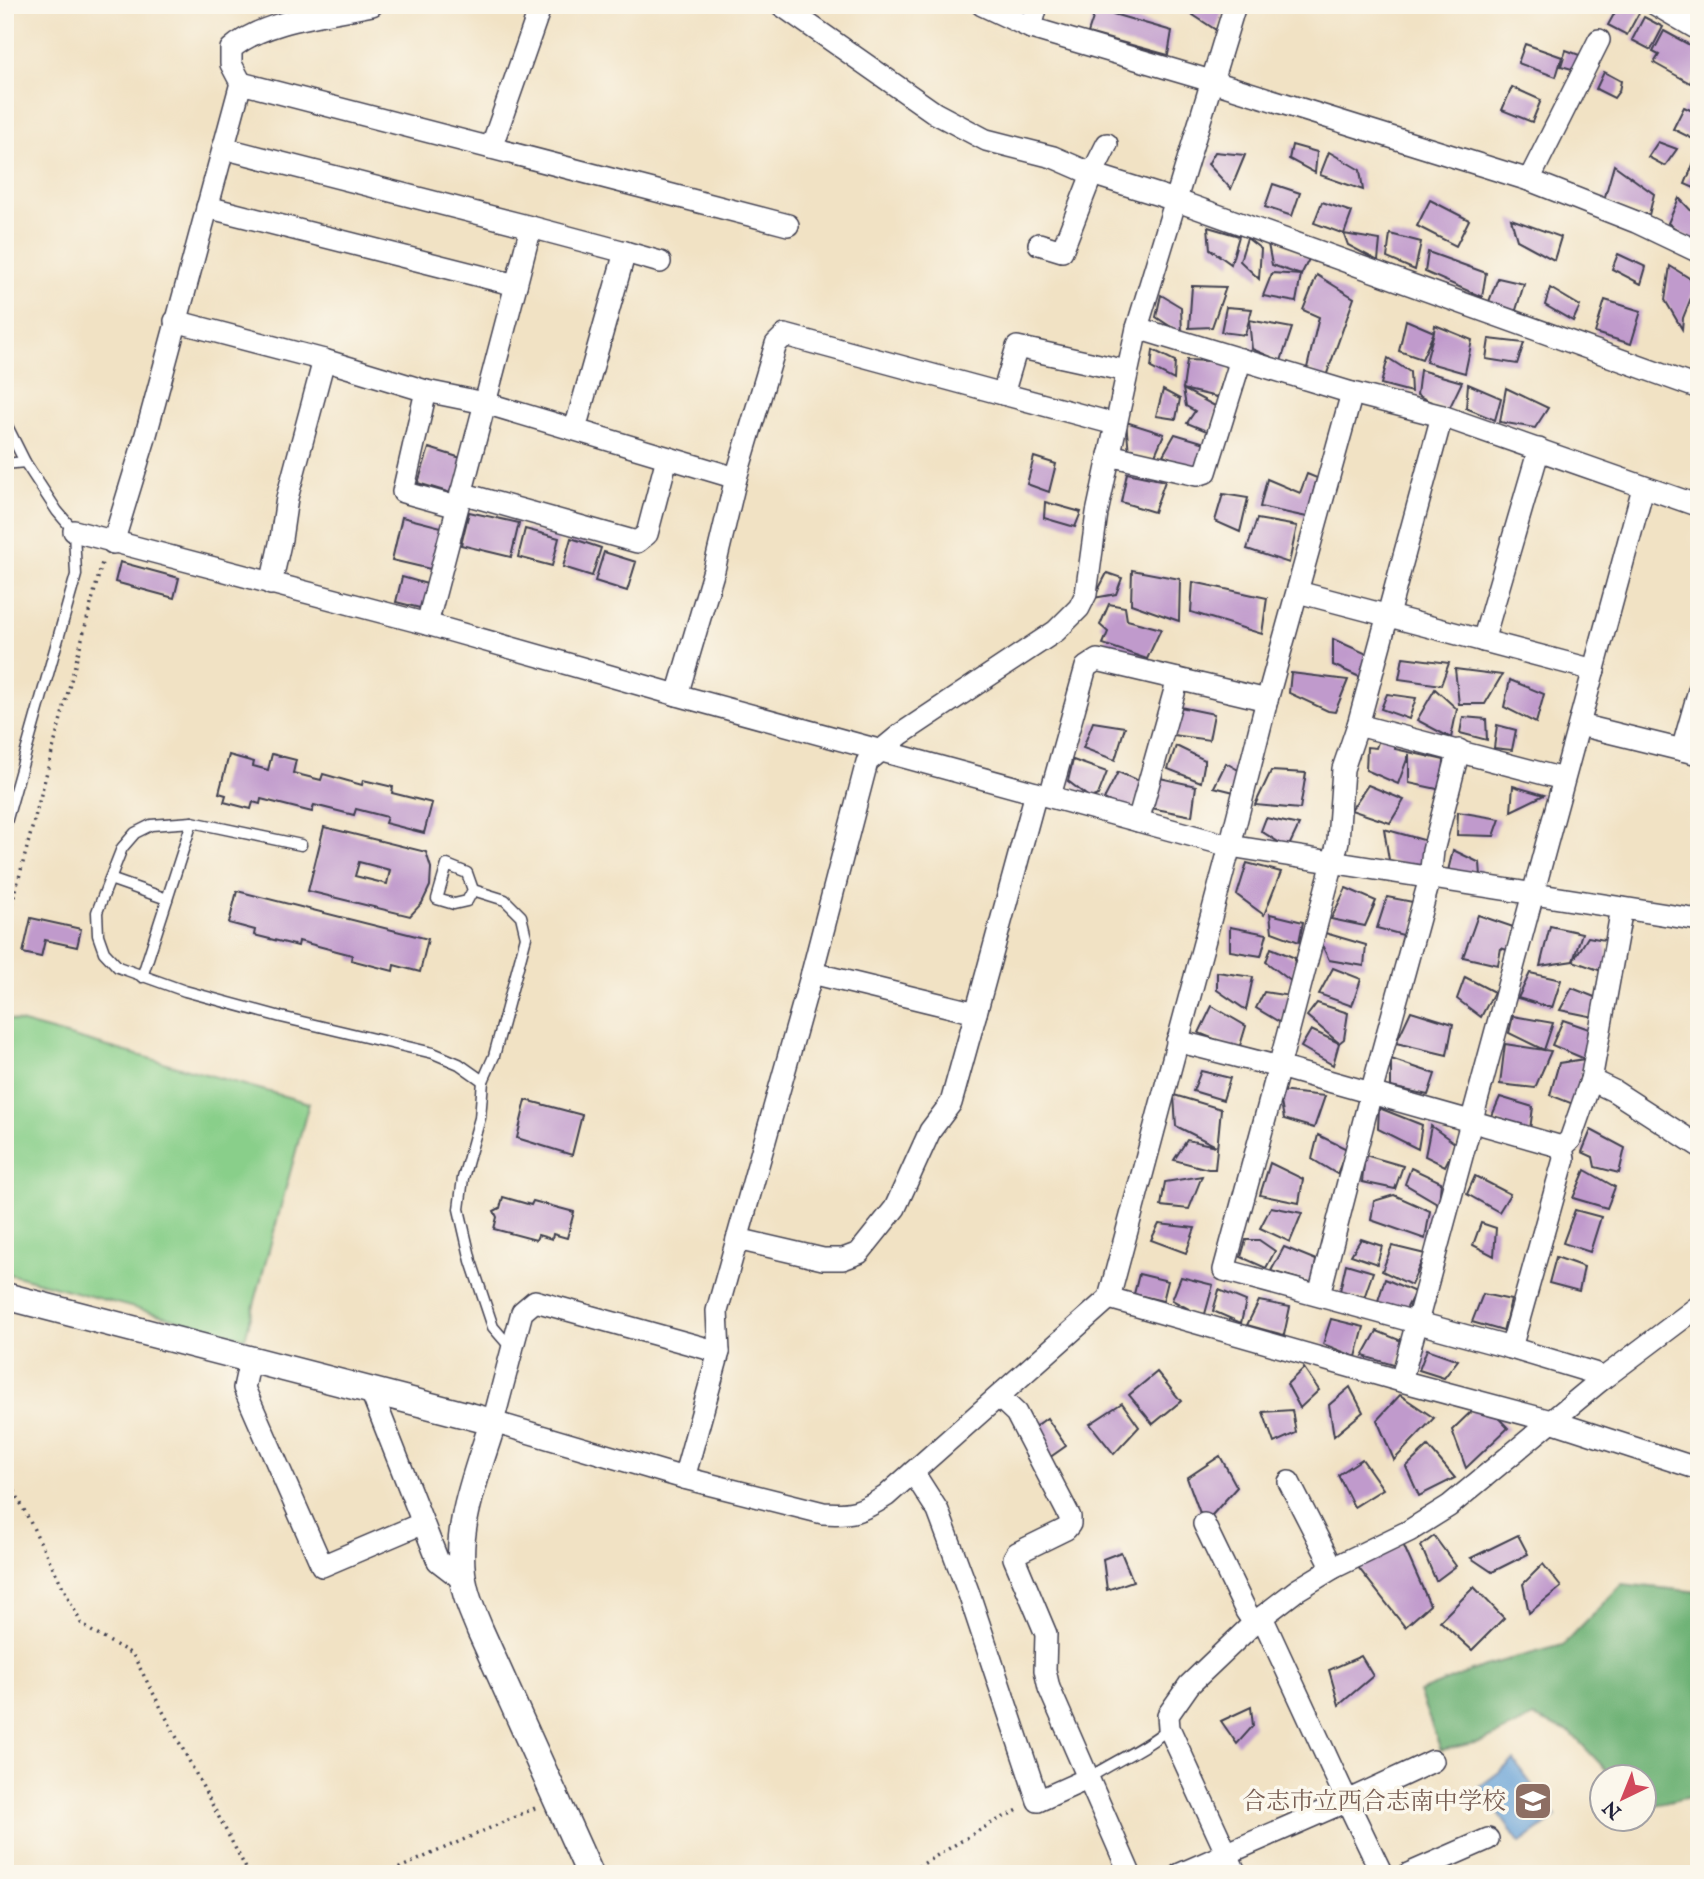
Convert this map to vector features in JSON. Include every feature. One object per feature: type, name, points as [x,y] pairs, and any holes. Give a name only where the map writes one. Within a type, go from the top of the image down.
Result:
[{"type":"street","points":[[113,543],[145,438],[241,83],[232,64],[231,49],[240,40],[280,25],[372,5]]},
{"type":"street","points":[[491,148],[541,5]]},
{"type":"street","points":[[781,5],[935,113],[986,139],[1053,157],[1092,174],[1175,200],[1699,388]]},
{"type":"street","points":[[982,5],[1031,29],[1211,81],[1529,180],[1636,222],[1699,252]]},
{"type":"street","points":[[1031,29],[1037,5]]},
{"type":"street","points":[[684,1478],[719,1352],[717,1311],[812,973],[867,762],[880,750],[1056,631],[1079,608],[1086,594],[1097,513],[1137,328],[1235,5]]},
{"type":"street","points":[[1656,5],[1699,30]]},
{"type":"street","points":[[1529,180],[1599,40]]},
{"type":"street","points":[[241,83],[788,225]]},
{"type":"street","points":[[1039,244],[1062,251],[1092,174],[1107,144]]},
{"type":"street","points":[[223,148],[660,262]]},
{"type":"street","points":[[207,207],[516,285]]},
{"type":"street","points":[[427,624],[531,227]]},
{"type":"street","points":[[575,429],[625,252]]},
{"type":"street","points":[[175,321],[324,360],[426,391],[485,403],[736,478]]},
{"type":"street","points":[[1137,328],[1352,393],[1442,416],[1699,506]]},
{"type":"street","points":[[677,695],[714,570],[736,478],[776,344],[785,335],[1115,424]]},
{"type":"street","points":[[1003,394],[1017,347],[1128,371]]},
{"type":"street","points":[[1109,455],[1198,475],[1206,472],[1241,359]]},
{"type":"street","points":[[271,584],[287,498],[324,360]]},
{"type":"street","points":[[426,391],[403,492],[459,500],[637,542],[647,534],[667,458]]},
{"type":"street","points":[[5,1296],[493,1422],[684,1478],[823,1513],[843,1514],[865,1510],[886,1496],[1109,1298],[1267,700],[1352,393]]},
{"type":"street","points":[[1442,416],[1359,725],[1343,769],[1334,862],[1224,1270],[1511,1348],[1594,1373],[1601,1380]]},
{"type":"street","points":[[1483,642],[1539,449]]},
{"type":"street","points":[[1401,1381],[1643,488]]},
{"type":"street","points":[[74,531],[427,624],[1230,846],[1699,920]]},
{"type":"street","points":[[1297,592],[1594,670]]},
{"type":"street","points":[[737,1238],[823,1259],[843,1259],[859,1252],[895,1208],[930,1131],[951,1103],[1007,892],[1086,667],[1097,660],[1267,700]]},
{"type":"street","points":[[1138,821],[1178,679]]},
{"type":"street","points":[[1580,725],[1691,752],[1699,690]]},
{"type":"street","points":[[1359,725],[1563,779]]},
{"type":"street","points":[[1319,1295],[1430,878],[1433,852],[1459,750]]},
{"type":"street","points":[[1562,1147],[1570,1140],[1591,1080],[1622,908]]},
{"type":"street","points":[[812,973],[976,1013]]},
{"type":"street","points":[[1177,1041],[1562,1147]]},
{"type":"street","points":[[1591,1080],[1614,1091],[1699,1146]]},
{"type":"street","points":[[1511,1348],[1564,1159],[1562,1147]]},
{"type":"street","points":[[1109,1298],[1401,1381],[1551,1420],[1699,1469]]},
{"type":"street","points":[[590,1874],[480,1630],[464,1581],[461,1558],[463,1530],[470,1498],[522,1312],[535,1301],[719,1352]]},
{"type":"street","points":[[1236,1874],[1169,1728],[1168,1715],[1189,1685],[1258,1620],[1297,1590],[1333,1567],[1409,1531],[1449,1506],[1601,1380],[1699,1306]]},
{"type":"street","points":[[250,1360],[244,1388],[322,1566],[423,1523]]},
{"type":"street","points":[[371,1391],[438,1561],[464,1581]]},
{"type":"street","points":[[999,1397],[1016,1413],[1070,1517],[1070,1524],[1066,1529],[1017,1553],[1014,1558],[1046,1634],[1045,1670],[1049,1688],[1130,1874]]},
{"type":"street","points":[[913,1472],[938,1511],[969,1594],[1038,1801],[1087,1779]]},
{"type":"street","points":[[1289,1482],[1333,1567]]},
{"type":"street","points":[[1204,1524],[1246,1611],[1258,1620],[1382,1874]]},
{"type":"street","points":[[1180,1874],[1433,1761]]},
{"type":"street","points":[[1408,1874],[1488,1839]]},
{"type":"lane","points":[[5,422],[57,512],[74,531],[76,575],[5,826]]},
{"type":"lane","points":[[5,464],[26,462]]},
{"type":"lane","points":[[142,977],[192,822]]},
{"type":"lane","points":[[301,845],[192,822],[151,825],[135,833],[122,848],[97,912],[98,935],[104,952],[118,967],[142,977],[281,1017],[433,1053],[459,1064],[482,1082]]},
{"type":"lane","points":[[110,879],[167,899]]},
{"type":"lane","points":[[473,890],[505,900],[522,916],[526,937],[494,1056],[482,1082],[480,1118],[463,1178],[459,1209],[471,1261],[493,1327],[513,1350]]},
{"type":"lane","points":[[1087,1779],[1118,1759],[1152,1743],[1169,1728]]},
{"type":"path","points":[[5,931],[105,553],[113,543]]},
{"type":"path","points":[[5,1472],[81,1623],[98,1637],[120,1646],[132,1655],[249,1874]]},
{"type":"path","points":[[386,1874],[556,1798]]},
{"type":"path","points":[[906,1874],[990,1824],[1038,1801]]},
{"type":"green space","points":[[5,1018],[309,1103],[245,1338],[5,1273]]},
{"type":"green space","points":[[1622,1584],[1699,1592],[1699,1795],[1658,1804],[1658,1764],[1601,1764],[1571,1733],[1534,1717],[1484,1741],[1441,1750],[1419,1692],[1484,1666],[1563,1645]]},
{"type":"water","points":[[1514,1761],[1556,1817],[1520,1843],[1479,1787]]},
{"type":"building","points":[[1185,5],[1225,5],[1216,30],[1184,9]]},
{"type":"building","points":[[1619,5],[1630,5],[1640,11],[1627,35],[1608,25]]},
{"type":"building","points":[[1673,5],[1699,5],[1699,22]]},
{"type":"building","points":[[1096,9],[1172,31],[1168,55],[1088,33]]},
{"type":"building","points":[[1644,17],[1663,27],[1651,50],[1632,40]]},
{"type":"building","points":[[1664,31],[1699,50],[1699,67],[1690,83],[1654,63],[1659,55],[1653,52]]},
{"type":"building","points":[[1525,44],[1562,57],[1556,77],[1518,63]]},
{"type":"building","points":[[1566,50],[1582,56],[1576,70],[1561,66]]},
{"type":"building","points":[[1604,72],[1621,81],[1614,98],[1596,89]]},
{"type":"building","points":[[1512,87],[1541,100],[1532,122],[1502,110]]},
{"type":"building","points":[[1684,107],[1699,114],[1699,142],[1673,129]]},
{"type":"building","points":[[1658,142],[1677,149],[1665,166],[1648,157]]},
{"type":"building","points":[[1292,145],[1317,152],[1315,173],[1289,159]]},
{"type":"building","points":[[1699,150],[1699,190],[1685,184]]},
{"type":"building","points":[[1215,152],[1245,155],[1231,189],[1208,164]]},
{"type":"building","points":[[1329,152],[1360,170],[1363,190],[1320,175]]},
{"type":"building","points":[[1614,165],[1654,194],[1649,215],[1604,200]]},
{"type":"building","points":[[1273,184],[1300,193],[1292,216],[1265,207]]},
{"type":"building","points":[[1679,198],[1699,219],[1699,234],[1694,242],[1668,223]]},
{"type":"building","points":[[1430,200],[1469,220],[1456,246],[1417,226]]},
{"type":"building","points":[[1322,202],[1352,212],[1344,234],[1314,223]]},
{"type":"building","points":[[1511,219],[1561,237],[1554,260],[1517,240]]},
{"type":"building","points":[[1208,227],[1239,236],[1231,264],[1210,249]]},
{"type":"building","points":[[1344,234],[1380,240],[1378,261],[1348,245]]},
{"type":"building","points":[[1390,234],[1421,242],[1415,270],[1387,258]]},
{"type":"building","points":[[1247,238],[1261,249],[1259,279],[1240,261]]},
{"type":"building","points":[[1268,244],[1310,257],[1301,275],[1272,265]]},
{"type":"building","points":[[1428,252],[1486,273],[1482,297],[1425,272]]},
{"type":"building","points":[[1618,254],[1646,267],[1641,284],[1612,269]]},
{"type":"building","points":[[1670,266],[1697,283],[1683,318],[1682,329],[1665,300]]},
{"type":"building","points":[[1272,273],[1301,275],[1296,302],[1263,296]]},
{"type":"building","points":[[1317,275],[1354,298],[1325,379],[1307,368],[1319,317],[1303,310]]},
{"type":"building","points":[[1498,278],[1524,284],[1516,310],[1485,312]]},
{"type":"building","points":[[1192,286],[1226,287],[1212,327],[1189,328]]},
{"type":"building","points":[[1550,288],[1580,306],[1573,321],[1545,305]]},
{"type":"building","points":[[1161,295],[1181,307],[1182,334],[1156,317]]},
{"type":"building","points":[[1605,300],[1641,311],[1631,344],[1595,333]]},
{"type":"building","points":[[1226,307],[1252,309],[1245,335],[1221,332]]},
{"type":"building","points":[[1249,320],[1292,328],[1281,361],[1252,349]]},
{"type":"building","points":[[1406,320],[1434,332],[1422,359],[1399,351]]},
{"type":"building","points":[[1435,325],[1472,340],[1465,373],[1426,362]]},
{"type":"building","points":[[1489,339],[1524,343],[1517,364],[1486,359]]},
{"type":"building","points":[[1153,350],[1175,361],[1174,380],[1151,368]]},
{"type":"building","points":[[1698,351],[1699,376],[1690,375]]},
{"type":"building","points":[[1388,358],[1410,372],[1411,392],[1381,384]]},
{"type":"building","points":[[1187,360],[1230,362],[1217,397],[1183,389]]},
{"type":"building","points":[[1420,370],[1462,382],[1448,411],[1417,395]]},
{"type":"building","points":[[1468,384],[1501,398],[1495,420],[1466,408]]},
{"type":"building","points":[[1506,388],[1548,408],[1535,428],[1500,422]]},
{"type":"building","points":[[1183,389],[1217,407],[1209,432],[1187,423],[1195,411],[1186,406]]},
{"type":"building","points":[[1163,390],[1180,399],[1176,419],[1156,416]]},
{"type":"building","points":[[1126,422],[1164,434],[1155,455],[1129,452]]},
{"type":"building","points":[[1175,434],[1205,443],[1196,468],[1163,455]]},
{"type":"building","points":[[429,448],[464,459],[454,494],[418,483]]},
{"type":"building","points":[[1034,457],[1056,464],[1049,492],[1027,484]]},
{"type":"building","points":[[1127,473],[1165,481],[1154,512],[1121,502]]},
{"type":"building","points":[[1307,474],[1317,478],[1307,517],[1260,507],[1267,479],[1300,493]]},
{"type":"building","points":[[1223,494],[1248,498],[1240,532],[1215,521]]},
{"type":"building","points":[[1045,502],[1081,512],[1075,527],[1044,518]]},
{"type":"building","points":[[469,512],[519,523],[511,557],[461,545]]},
{"type":"building","points":[[402,517],[449,529],[439,571],[392,560]]},
{"type":"building","points":[[1257,519],[1297,526],[1289,563],[1247,549]]},
{"type":"building","points":[[525,529],[559,538],[552,566],[518,557]]},
{"type":"building","points":[[571,538],[601,548],[592,576],[563,567]]},
{"type":"building","points":[[604,552],[636,562],[627,591],[595,581]]},
{"type":"building","points":[[120,562],[179,578],[174,598],[115,582]]},
{"type":"building","points":[[1132,570],[1180,579],[1179,621],[1131,604]]},
{"type":"building","points":[[1107,573],[1122,578],[1116,594],[1094,598]]},
{"type":"building","points":[[402,577],[434,586],[428,610],[396,602]]},
{"type":"building","points":[[1193,582],[1267,598],[1262,634],[1191,612]]},
{"type":"building","points":[[1109,604],[1125,607],[1127,620],[1161,629],[1147,659],[1103,644],[1108,632],[1100,625]]},
{"type":"building","points":[[1333,639],[1367,654],[1362,678],[1333,665]]},
{"type":"building","points":[[1403,657],[1449,663],[1441,685],[1399,679]]},
{"type":"building","points":[[1455,669],[1502,675],[1485,704],[1459,704]]},
{"type":"building","points":[[1291,673],[1348,680],[1335,712],[1289,693]]},
{"type":"building","points":[[1510,680],[1544,694],[1536,723],[1504,707]]},
{"type":"building","points":[[1435,689],[1457,709],[1451,738],[1417,720]]},
{"type":"building","points":[[1387,694],[1416,698],[1409,719],[1381,709]]},
{"type":"building","points":[[1180,707],[1214,714],[1209,740],[1173,735]]},
{"type":"building","points":[[1463,717],[1486,719],[1487,740],[1460,733]]},
{"type":"building","points":[[1093,722],[1125,727],[1115,760],[1083,748]]},
{"type":"building","points":[[1497,725],[1516,730],[1512,750],[1494,748]]},
{"type":"building","points":[[1382,731],[1395,740],[1395,749],[1444,760],[1442,790],[1409,783],[1409,754],[1398,784],[1366,770],[1367,747],[1376,748]]},
{"type":"building","points":[[1176,746],[1205,760],[1201,782],[1168,769]]},
{"type":"building","points":[[272,754],[296,760],[293,773],[321,780],[323,774],[362,785],[363,780],[393,787],[392,793],[432,803],[424,833],[385,823],[387,817],[356,809],[354,815],[314,805],[312,812],[261,799],[260,804],[253,802],[251,809],[224,802],[226,795],[219,793],[229,755],[254,762],[253,766],[268,770]]},
{"type":"building","points":[[1073,760],[1107,772],[1098,795],[1090,798],[1068,781]]},
{"type":"building","points":[[1226,763],[1240,771],[1234,792],[1214,787]]},
{"type":"building","points":[[1271,771],[1306,773],[1300,809],[1255,805]]},
{"type":"building","points":[[1118,772],[1148,785],[1129,812],[1104,799]]},
{"type":"building","points":[[1160,778],[1196,786],[1192,816],[1151,808]]},
{"type":"building","points":[[1368,785],[1404,800],[1390,823],[1351,810]]},
{"type":"building","points":[[1513,786],[1544,795],[1511,811]]},
{"type":"building","points":[[1458,812],[1500,819],[1494,836],[1457,835]]},
{"type":"building","points":[[1266,818],[1299,825],[1288,848],[1261,831]]},
{"type":"building","points":[[324,827],[426,852],[431,868],[430,886],[422,903],[410,916],[308,891]],"holes":[[[359,862],[390,870],[387,884],[355,876]]]},
{"type":"building","points":[[1384,829],[1427,841],[1423,870],[1389,860]]},
{"type":"building","points":[[1453,850],[1480,863],[1481,876],[1447,875]]},
{"type":"building","points":[[1247,863],[1281,872],[1264,915],[1237,895]]},
{"type":"building","points":[[1346,888],[1376,901],[1365,926],[1331,919]]},
{"type":"building","points":[[237,891],[428,939],[420,972],[394,965],[393,971],[351,960],[352,955],[299,941],[298,946],[254,935],[255,930],[229,923]]},
{"type":"building","points":[[1387,897],[1413,902],[1414,938],[1377,928]]},
{"type":"building","points":[[1270,914],[1303,922],[1299,942],[1272,932]]},
{"type":"building","points":[[1478,915],[1516,928],[1510,951],[1501,948],[1498,965],[1463,957]]},
{"type":"building","points":[[31,918],[81,929],[77,947],[45,940],[41,957],[23,953]]},
{"type":"building","points":[[1550,926],[1582,933],[1573,961],[1540,966]]},
{"type":"building","points":[[1230,927],[1267,934],[1261,956],[1230,951]]},
{"type":"building","points":[[1315,930],[1366,945],[1364,966],[1329,960]]},
{"type":"building","points":[[1588,937],[1605,940],[1610,974],[1573,961]]},
{"type":"building","points":[[1271,948],[1295,958],[1292,982],[1266,962]]},
{"type":"building","points":[[1333,968],[1361,979],[1352,1006],[1319,994]]},
{"type":"building","points":[[1217,972],[1253,977],[1246,1010],[1217,990]]},
{"type":"building","points":[[1530,973],[1561,980],[1552,1008],[1518,998]]},
{"type":"building","points":[[1465,977],[1494,992],[1481,1017],[1457,999]]},
{"type":"building","points":[[1572,988],[1597,998],[1594,1017],[1560,1010]]},
{"type":"building","points":[[1264,992],[1290,996],[1281,1023],[1256,1008]]},
{"type":"building","points":[[1317,1003],[1348,1013],[1344,1039],[1339,1043],[1307,1016]]},
{"type":"building","points":[[1212,1006],[1246,1026],[1239,1049],[1199,1033]]},
{"type":"building","points":[[1411,1011],[1453,1024],[1447,1055],[1396,1043]]},
{"type":"building","points":[[1513,1016],[1553,1023],[1544,1050],[1509,1033]]},
{"type":"building","points":[[1563,1020],[1589,1029],[1585,1059],[1552,1045]]},
{"type":"building","points":[[1311,1030],[1339,1043],[1333,1065],[1301,1047]]},
{"type":"building","points":[[1505,1044],[1551,1051],[1535,1088],[1500,1084]]},
{"type":"building","points":[[1391,1059],[1435,1074],[1428,1095],[1391,1087]]},
{"type":"building","points":[[1585,1059],[1573,1104],[1550,1095],[1559,1063]]},
{"type":"building","points":[[1201,1071],[1230,1078],[1223,1100],[1193,1091]]},
{"type":"building","points":[[1279,1091],[1325,1096],[1314,1128],[1284,1119]]},
{"type":"building","points":[[1174,1095],[1221,1109],[1215,1169],[1174,1160],[1187,1140],[1216,1146],[1176,1126]]},
{"type":"building","points":[[1500,1097],[1533,1107],[1529,1137],[1491,1118]]},
{"type":"building","points":[[526,1100],[582,1115],[572,1155],[517,1138]]},
{"type":"building","points":[[1379,1108],[1422,1125],[1418,1149],[1378,1129]]},
{"type":"building","points":[[1431,1126],[1456,1144],[1445,1166],[1425,1156]]},
{"type":"building","points":[[1591,1130],[1625,1148],[1619,1173],[1595,1167],[1593,1157],[1582,1152]]},
{"type":"building","points":[[1318,1135],[1347,1149],[1337,1174],[1312,1159]]},
{"type":"building","points":[[1365,1155],[1403,1166],[1395,1189],[1362,1182]]},
{"type":"building","points":[[1270,1163],[1303,1179],[1299,1203],[1260,1195]]},
{"type":"building","points":[[1411,1168],[1441,1182],[1439,1204],[1405,1184]]},
{"type":"building","points":[[1585,1170],[1615,1187],[1607,1208],[1573,1198]]},
{"type":"building","points":[[1202,1176],[1189,1209],[1161,1206],[1165,1182]]},
{"type":"building","points":[[1475,1176],[1510,1194],[1499,1212],[1467,1194]]},
{"type":"building","points":[[1394,1195],[1430,1211],[1425,1239],[1371,1220],[1374,1201]]},
{"type":"building","points":[[503,1197],[531,1205],[533,1201],[574,1212],[567,1238],[553,1234],[552,1239],[538,1235],[536,1240],[494,1229],[497,1217],[494,1211],[500,1208]]},
{"type":"building","points":[[1271,1207],[1302,1213],[1290,1242],[1260,1228]]},
{"type":"building","points":[[1575,1210],[1601,1217],[1590,1252],[1563,1243]]},
{"type":"building","points":[[1481,1223],[1496,1228],[1494,1256],[1473,1245]]},
{"type":"building","points":[[1159,1224],[1195,1228],[1186,1253],[1151,1240]]},
{"type":"building","points":[[1361,1239],[1382,1246],[1377,1264],[1351,1255]]},
{"type":"building","points":[[1246,1240],[1259,1240],[1275,1251],[1266,1268],[1241,1257]]},
{"type":"building","points":[[1392,1246],[1425,1254],[1411,1285],[1382,1271]]},
{"type":"building","points":[[1284,1247],[1316,1260],[1313,1283],[1271,1271]]},
{"type":"building","points":[[1556,1257],[1584,1267],[1579,1291],[1549,1283]]},
{"type":"building","points":[[1346,1264],[1373,1272],[1364,1298],[1339,1295]]},
{"type":"building","points":[[1139,1274],[1168,1281],[1163,1301],[1134,1294]]},
{"type":"building","points":[[1181,1277],[1213,1285],[1205,1314],[1196,1313],[1172,1300]]},
{"type":"building","points":[[1385,1279],[1415,1292],[1404,1313],[1377,1304]]},
{"type":"building","points":[[1219,1290],[1246,1301],[1241,1323],[1213,1311]]},
{"type":"building","points":[[1483,1294],[1511,1300],[1503,1331],[1472,1322]]},
{"type":"building","points":[[1259,1301],[1290,1307],[1284,1335],[1247,1325]]},
{"type":"building","points":[[1331,1319],[1364,1327],[1356,1357],[1323,1344]]},
{"type":"building","points":[[1377,1331],[1404,1342],[1397,1366],[1363,1356]]},
{"type":"building","points":[[1427,1349],[1458,1360],[1444,1378],[1419,1370]]},
{"type":"building","points":[[1304,1368],[1319,1390],[1300,1408],[1287,1384]]},
{"type":"building","points":[[1157,1372],[1181,1401],[1153,1424],[1129,1395]]},
{"type":"building","points":[[1350,1387],[1363,1412],[1334,1436],[1329,1405]]},
{"type":"building","points":[[1400,1395],[1434,1418],[1394,1460],[1377,1420]]},
{"type":"building","points":[[1482,1401],[1508,1428],[1466,1468],[1452,1430]]},
{"type":"building","points":[[1122,1403],[1139,1427],[1114,1454],[1090,1424]]},
{"type":"building","points":[[1292,1410],[1296,1433],[1274,1443],[1263,1412]]},
{"type":"building","points":[[1047,1418],[1066,1446],[1046,1460],[1029,1431]]},
{"type":"building","points":[[1428,1446],[1455,1478],[1419,1496],[1406,1467]]},
{"type":"building","points":[[1220,1456],[1237,1487],[1204,1524],[1187,1478]]},
{"type":"building","points":[[1362,1459],[1383,1489],[1354,1507],[1338,1475]]},
{"type":"building","points":[[1518,1535],[1528,1554],[1492,1572],[1471,1558]]},
{"type":"building","points":[[1434,1536],[1456,1566],[1436,1581],[1421,1546]]},
{"type":"building","points":[[1403,1544],[1430,1605],[1405,1627],[1358,1567]]},
{"type":"building","points":[[1121,1552],[1133,1581],[1107,1590],[1103,1559]]},
{"type":"building","points":[[1543,1564],[1561,1587],[1529,1613],[1523,1584]]},
{"type":"building","points":[[1474,1587],[1504,1618],[1472,1650],[1440,1621]]},
{"type":"building","points":[[1361,1656],[1373,1676],[1339,1705],[1329,1670]]},
{"type":"building","points":[[1251,1707],[1253,1726],[1237,1744],[1221,1721]]},
{"type":"place","name":"合志市立西合志南中学校","points":[[1533,1801]]}]
